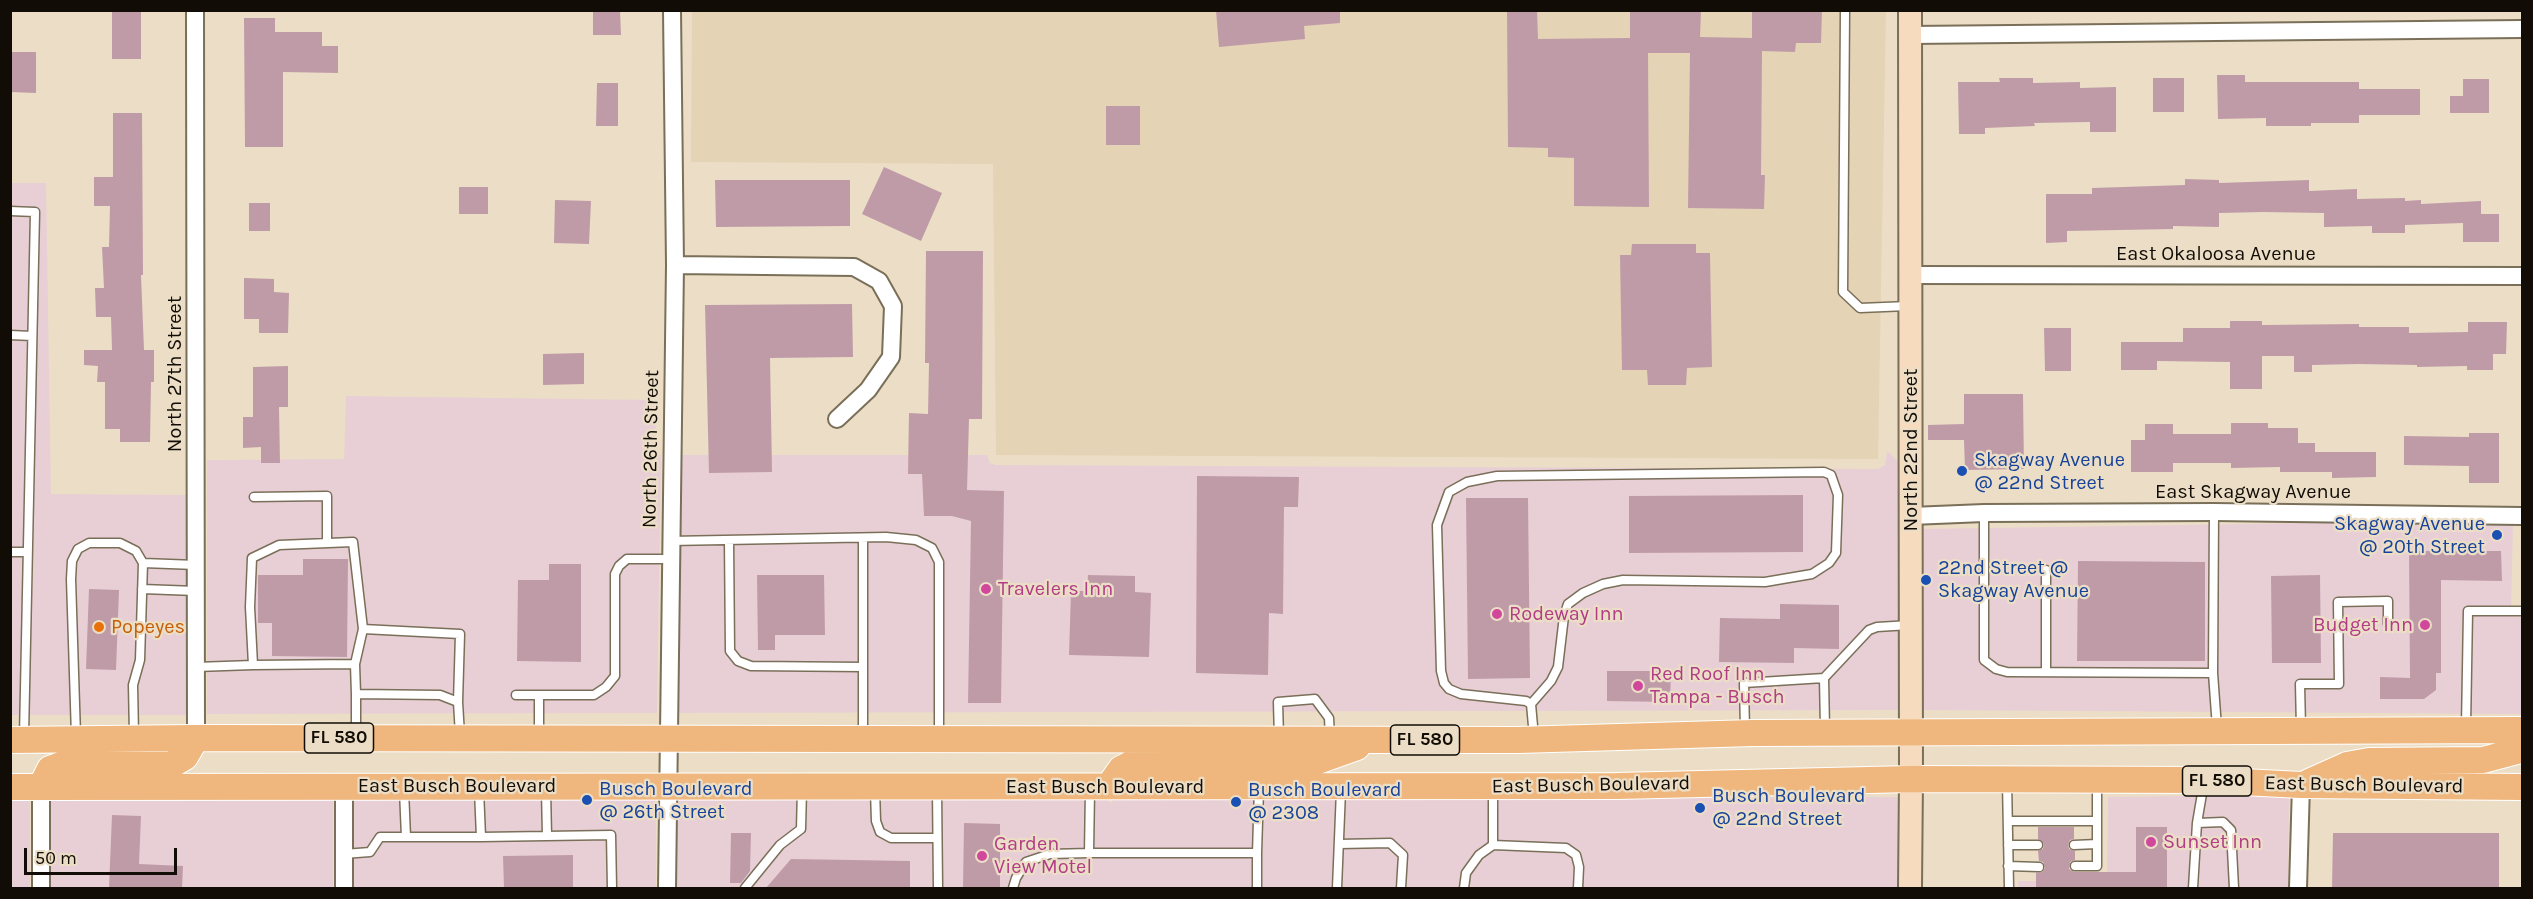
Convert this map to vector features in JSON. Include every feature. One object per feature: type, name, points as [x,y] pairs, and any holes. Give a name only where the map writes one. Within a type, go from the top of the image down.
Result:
[{"type":"main road","name":"FL 580","points":[[17,740],[134,738],[1534,740],[1745,733],[2523,730]]},
{"type":"main road","points":[[41,787],[50,769],[61,765],[171,765],[185,757],[196,738]]},
{"type":"main road","points":[[1099,786],[1131,764],[1312,764],[1374,740]]},
{"type":"main road","points":[[2301,785],[2347,765],[2369,761],[2483,760],[2517,751],[2523,744]]},
{"type":"main road","name":"East Busch Boulevard","points":[[10,787],[1617,786],[1911,779],[2204,780],[2301,785],[2523,787]]},
{"type":"street","name":"North 27th Street","points":[[195,10],[196,738]]},
{"type":"street","name":"North 26th Street","points":[[667,888],[675,265],[672,10]]},
{"type":"street","name":"North 22nd Street","points":[[1910,10],[1910,888]]},
{"type":"street","points":[[1910,35],[2523,29]]},
{"type":"street","points":[[675,265],[854,267],[879,281],[893,306],[891,357],[868,390],[837,419]]},
{"type":"street","name":"East Okaloosa Avenue","points":[[1910,275],[2523,276]]},
{"type":"street","name":"East Skagway Avenue","points":[[1911,516],[1984,513],[2214,512],[2523,516]]},
{"type":"street","points":[[344,785],[344,888]]},
{"type":"street","points":[[2298,888],[2301,785]]},
{"type":"street","points":[[41,787],[41,888]]},
{"type":"lane","points":[[1845,10],[1843,292],[1860,308],[1910,306]]},
{"type":"lane","points":[[10,212],[35,212],[27,552],[17,740]]},
{"type":"lane","points":[[10,335],[32,336]]},
{"type":"lane","points":[[1532,704],[1526,700],[1461,694],[1449,689],[1444,683],[1437,525],[1449,492],[1467,482],[1497,476],[1824,472],[1831,475],[1838,495],[1836,553],[1829,563],[1812,574],[1765,582],[1623,580],[1583,593],[1568,604],[1564,616],[1558,667],[1551,681],[1532,704],[1534,740]]},
{"type":"lane","points":[[254,496],[327,496],[327,543]]},
{"type":"lane","points":[[2214,512],[2212,673],[2218,732]]},
{"type":"lane","points":[[1984,513],[1984,660],[1996,669],[2007,672],[2212,673]]},
{"type":"lane","points":[[670,541],[863,538],[916,540],[932,548],[939,562],[938,740]]},
{"type":"lane","points":[[863,538],[863,740]]},
{"type":"lane","points":[[729,540],[730,651],[738,661],[750,666],[863,667]]},
{"type":"lane","points":[[253,665],[250,608],[252,558],[279,545],[353,542],[363,630],[355,664],[356,738]]},
{"type":"lane","points":[[76,739],[72,561],[78,549],[89,543],[120,543],[136,551],[143,563],[140,660],[133,685],[134,738]]},
{"type":"lane","points":[[10,552],[27,552]]},
{"type":"lane","points":[[516,695],[594,695],[606,687],[615,676],[615,574],[619,566],[627,560],[670,560]]},
{"type":"lane","points":[[143,563],[196,565]]},
{"type":"lane","points":[[2046,570],[2046,672]]},
{"type":"lane","points":[[142,589],[196,591]]},
{"type":"lane","points":[[2301,731],[2300,684],[2339,684],[2338,602],[2388,601],[2388,624]]},
{"type":"lane","points":[[2466,730],[2468,611],[2523,611]]},
{"type":"lane","points":[[1745,733],[1744,683],[1824,678],[1869,630],[1877,627],[1911,625]]},
{"type":"lane","points":[[363,630],[460,634],[458,702],[460,739]]},
{"type":"lane","points":[[196,667],[355,664]]},
{"type":"lane","points":[[1824,678],[1826,733]]},
{"type":"lane","points":[[356,694],[440,695],[458,702]]},
{"type":"lane","points":[[539,695],[539,739]]},
{"type":"lane","points":[[1279,740],[1278,702],[1315,699],[1329,718],[1330,740]]},
{"type":"lane","points":[[2007,780],[2009,888]]},
{"type":"lane","points":[[2075,866],[2097,866],[2097,780]]},
{"type":"lane","points":[[2193,888],[2197,823],[2204,780]]},
{"type":"lane","points":[[404,785],[406,837]]},
{"type":"lane","points":[[479,786],[481,837]]},
{"type":"lane","points":[[546,786],[547,836]]},
{"type":"lane","points":[[1089,853],[1099,786]]},
{"type":"lane","points":[[1257,888],[1259,786]]},
{"type":"lane","points":[[1337,888],[1341,786]]},
{"type":"lane","points":[[1493,786],[1493,845]]},
{"type":"lane","points":[[745,888],[780,845],[801,829],[802,787]]},
{"type":"lane","points":[[875,787],[876,821],[880,832],[891,838],[937,838]]},
{"type":"lane","points":[[937,787],[938,888]]},
{"type":"lane","points":[[2008,821],[2097,821]]},
{"type":"lane","points":[[2197,823],[2223,822],[2230,830],[2234,888]]},
{"type":"lane","points":[[344,854],[370,852],[380,837],[611,835],[612,888]]},
{"type":"lane","points":[[1339,844],[1390,843],[1403,855],[1401,888]]},
{"type":"lane","points":[[2074,845],[2097,844]]},
{"type":"lane","points":[[1464,888],[1466,873],[1479,855],[1493,845],[1566,848],[1576,855],[1579,867],[1578,888]]},
{"type":"lane","points":[[2008,845],[2038,845]]},
{"type":"lane","points":[[1013,888],[1026,862],[1050,854],[1257,853]]},
{"type":"lane","points":[[2008,866],[2039,867]]},
{"type":"shaded area","points":[[692,11],[1886,11],[1878,459],[996,455],[993,164],[691,162]]},
{"type":"shaded area","points":[[11,183],[46,183],[51,494],[186,495],[186,715],[11,715]]},
{"type":"shaded area","points":[[346,396],[655,400],[656,454],[661,455],[657,713],[207,714],[207,460],[344,459]]},
{"type":"shaded area","points":[[1887,451],[1900,463],[1901,710],[678,713],[682,455],[987,455],[990,463],[996,465],[1878,469],[1885,465]]},
{"type":"shaded area","points":[[2513,520],[2511,616],[2521,617],[2522,714],[1922,710],[1921,529]]},
{"type":"shaded area","points":[[2259,795],[2289,797],[2288,888],[2018,888],[2018,881],[2107,881],[2108,797]]},
{"type":"shaded area","points":[[1901,797],[1899,888],[677,888],[677,799],[1105,798],[1111,803],[1114,798]]},
{"type":"shaded area","points":[[354,799],[656,799],[656,888],[354,888]]},
{"type":"shaded area","points":[[11,800],[30,800],[30,888],[11,888]]},
{"type":"shaded area","points":[[51,800],[333,800],[333,888],[51,888]]},
{"type":"building","points":[[112,10],[141,10],[141,59],[112,59]]},
{"type":"building","points":[[593,10],[620,10],[621,35],[593,35]]},
{"type":"building","points":[[1216,10],[1340,10],[1340,23],[1304,26],[1305,39],[1219,47]]},
{"type":"building","points":[[1507,10],[1537,10],[1538,39],[1630,38],[1630,10],[1701,10],[1700,37],[1752,38],[1752,10],[1822,10],[1821,43],[1796,43],[1795,52],[1762,51],[1761,175],[1765,175],[1764,209],[1688,208],[1690,53],[1648,53],[1649,207],[1574,206],[1574,158],[1548,157],[1548,148],[1508,147]]},
{"type":"building","points":[[244,18],[275,18],[275,32],[322,32],[322,46],[338,46],[338,73],[283,72],[283,147],[245,147]]},
{"type":"building","points":[[10,52],[36,52],[36,93],[10,92]]},
{"type":"building","points":[[2217,75],[2245,75],[2245,82],[2359,82],[2359,89],[2420,89],[2420,115],[2359,115],[2359,123],[2311,123],[2311,126],[2266,126],[2266,118],[2218,119]]},
{"type":"building","points":[[1999,78],[2033,78],[2033,83],[2080,82],[2080,88],[2116,87],[2116,132],[2090,132],[2090,122],[2034,123],[2035,126],[1985,128],[1985,134],[1959,134],[1958,82],[2000,82]]},
{"type":"building","points":[[2153,78],[2184,78],[2184,112],[2153,112]]},
{"type":"building","points":[[2463,79],[2489,79],[2489,113],[2450,113],[2450,96],[2463,96]]},
{"type":"building","points":[[597,83],[618,83],[618,126],[596,126]]},
{"type":"building","points":[[1106,106],[1140,106],[1140,145],[1106,145]]},
{"type":"building","points":[[113,113],[142,113],[143,275],[141,275],[144,350],[154,350],[150,442],[120,442],[120,429],[105,429],[105,382],[97,382],[98,366],[84,365],[84,350],[112,350],[111,317],[96,317],[95,288],[104,288],[102,247],[109,247],[110,206],[94,206],[94,177],[113,177]]},
{"type":"building","points":[[884,167],[942,193],[921,241],[862,214]]},
{"type":"building","points":[[2185,179],[2219,180],[2219,183],[2309,180],[2309,191],[2357,189],[2357,199],[2405,198],[2405,201],[2421,200],[2421,204],[2481,201],[2481,214],[2499,214],[2499,242],[2463,242],[2463,223],[2405,225],[2405,233],[2372,233],[2372,226],[2324,227],[2324,213],[2263,212],[2219,213],[2219,227],[2173,226],[2173,229],[2067,231],[2067,242],[2046,243],[2046,194],[2092,194],[2092,188],[2185,185]]},
{"type":"building","points":[[715,180],[850,180],[850,226],[716,227]]},
{"type":"building","points":[[459,187],[488,187],[488,214],[459,214]]},
{"type":"building","points":[[555,200],[591,201],[589,244],[554,243]]},
{"type":"building","points":[[249,203],[270,203],[270,231],[249,231]]},
{"type":"building","points":[[1632,244],[1696,244],[1696,253],[1710,253],[1712,367],[1687,368],[1686,385],[1648,385],[1647,370],[1622,370],[1620,255],[1631,255]]},
{"type":"building","points":[[926,251],[983,251],[982,419],[969,419],[967,490],[1004,491],[1001,703],[968,703],[971,521],[952,516],[924,516],[922,474],[908,474],[909,413],[928,414],[929,363],[925,363]]},
{"type":"building","points":[[244,278],[274,279],[274,292],[289,293],[288,333],[259,333],[259,319],[244,319]]},
{"type":"building","points":[[852,304],[853,357],[770,358],[772,472],[709,473],[705,305]]},
{"type":"building","points":[[2230,321],[2262,321],[2262,325],[2359,324],[2359,327],[2409,327],[2409,333],[2468,332],[2468,322],[2507,322],[2506,354],[2493,354],[2493,370],[2467,370],[2467,366],[2417,367],[2417,365],[2359,364],[2312,365],[2312,372],[2294,372],[2294,356],[2262,356],[2262,389],[2230,389],[2230,362],[2157,361],[2157,370],[2121,370],[2121,342],[2183,342],[2183,328],[2230,328]]},
{"type":"building","points":[[2044,328],[2071,328],[2071,371],[2045,371]]},
{"type":"building","points":[[584,353],[584,384],[543,385],[543,354]]},
{"type":"building","points":[[288,366],[288,407],[279,407],[280,463],[261,463],[261,447],[243,448],[243,417],[253,417],[253,367]]},
{"type":"building","points":[[1964,394],[2023,394],[2024,469],[1965,470],[1964,440],[1928,440],[1928,425],[1964,424]]},
{"type":"building","points":[[2231,423],[2268,423],[2268,428],[2298,428],[2298,443],[2315,443],[2315,452],[2376,452],[2376,477],[2332,478],[2332,472],[2280,472],[2280,467],[2231,468],[2231,463],[2173,463],[2173,472],[2131,472],[2131,440],[2145,440],[2145,424],[2173,424],[2173,434],[2231,434]]},
{"type":"building","points":[[2469,433],[2499,433],[2499,483],[2469,483],[2469,466],[2404,465],[2404,436],[2469,437]]},
{"type":"building","points":[[1197,476],[1299,477],[1298,507],[1284,507],[1283,614],[1269,613],[1268,675],[1196,673]]},
{"type":"building","points":[[1803,495],[1803,552],[1629,553],[1629,496]]},
{"type":"building","points":[[1466,498],[1528,498],[1530,678],[1468,679]]},
{"type":"building","name":"Budget Inn","points":[[2409,551],[2501,551],[2502,581],[2441,580],[2441,673],[2436,673],[2436,690],[2424,699],[2380,699],[2380,677],[2410,678]]},
{"type":"building","points":[[303,559],[348,559],[347,657],[272,656],[272,623],[258,623],[258,575],[303,575]]},
{"type":"building","points":[[2078,561],[2205,562],[2205,661],[2077,661]]},
{"type":"building","points":[[549,564],[581,564],[581,662],[517,661],[518,580],[549,580]]},
{"type":"building","points":[[757,575],[824,575],[825,635],[775,635],[775,650],[758,650]]},
{"type":"building","points":[[1088,575],[1135,576],[1135,592],[1151,593],[1149,657],[1069,655],[1071,591],[1087,591]]},
{"type":"building","points":[[2320,575],[2321,663],[2272,663],[2271,576]]},
{"type":"building","points":[[89,589],[119,590],[116,670],[86,669]]},
{"type":"building","points":[[1780,604],[1839,605],[1839,649],[1794,648],[1794,663],[1719,662],[1720,618],[1780,619]]},
{"type":"building","name":"Red Roof Inn Tampa - Busch","points":[[1607,671],[1671,671],[1670,702],[1607,701]]},
{"type":"building","points":[[112,815],[141,816],[139,864],[183,866],[182,888],[109,888]]},
{"type":"building","name":"Garden View Motel","points":[[964,823],[1000,824],[1000,888],[963,888]]},
{"type":"building","points":[[2038,827],[2074,827],[2074,839],[2070,840],[2068,845],[2069,849],[2075,851],[2075,860],[2070,862],[2069,869],[2074,872],[2136,872],[2136,827],[2167,827],[2167,888],[2036,888],[2036,873],[2042,872],[2045,868],[2043,862],[2039,861],[2038,851],[2043,849],[2044,844],[2038,839]]},
{"type":"building","points":[[731,833],[751,833],[750,871],[741,883],[730,883]]},
{"type":"building","points":[[2333,833],[2499,833],[2499,888],[2332,888]]},
{"type":"building","points":[[573,855],[573,888],[504,888],[503,856]]},
{"type":"building","points":[[791,859],[910,861],[910,888],[766,888]]},
{"type":"place","name":"Skagway Avenue @ 22nd Street","points":[[1962,471]]},
{"type":"place","name":"Skagway Avenue @ 20th Street","points":[[2497,535]]},
{"type":"place","name":"22nd Street @ Skagway Avenue","points":[[1926,580]]},
{"type":"place","name":"Travelers Inn","points":[[986,589]]},
{"type":"place","name":"Rodeway Inn","points":[[1497,614]]},
{"type":"place","name":"Budget Inn","points":[[2425,625]]},
{"type":"place","name":"Popeyes","points":[[99,627]]},
{"type":"place","name":"Red Roof Inn Tampa - Busch","points":[[1638,686]]},
{"type":"place","name":"Busch Boulevard @ 26th Street","points":[[587,800]]},
{"type":"place","name":"Busch Boulevard @ 2308","points":[[1236,802]]},
{"type":"place","name":"Busch Boulevard @ 22nd Street","points":[[1700,808]]},
{"type":"place","name":"Sunset Inn","points":[[2151,842]]},
{"type":"place","name":"Garden View Motel","points":[[982,856]]}]
